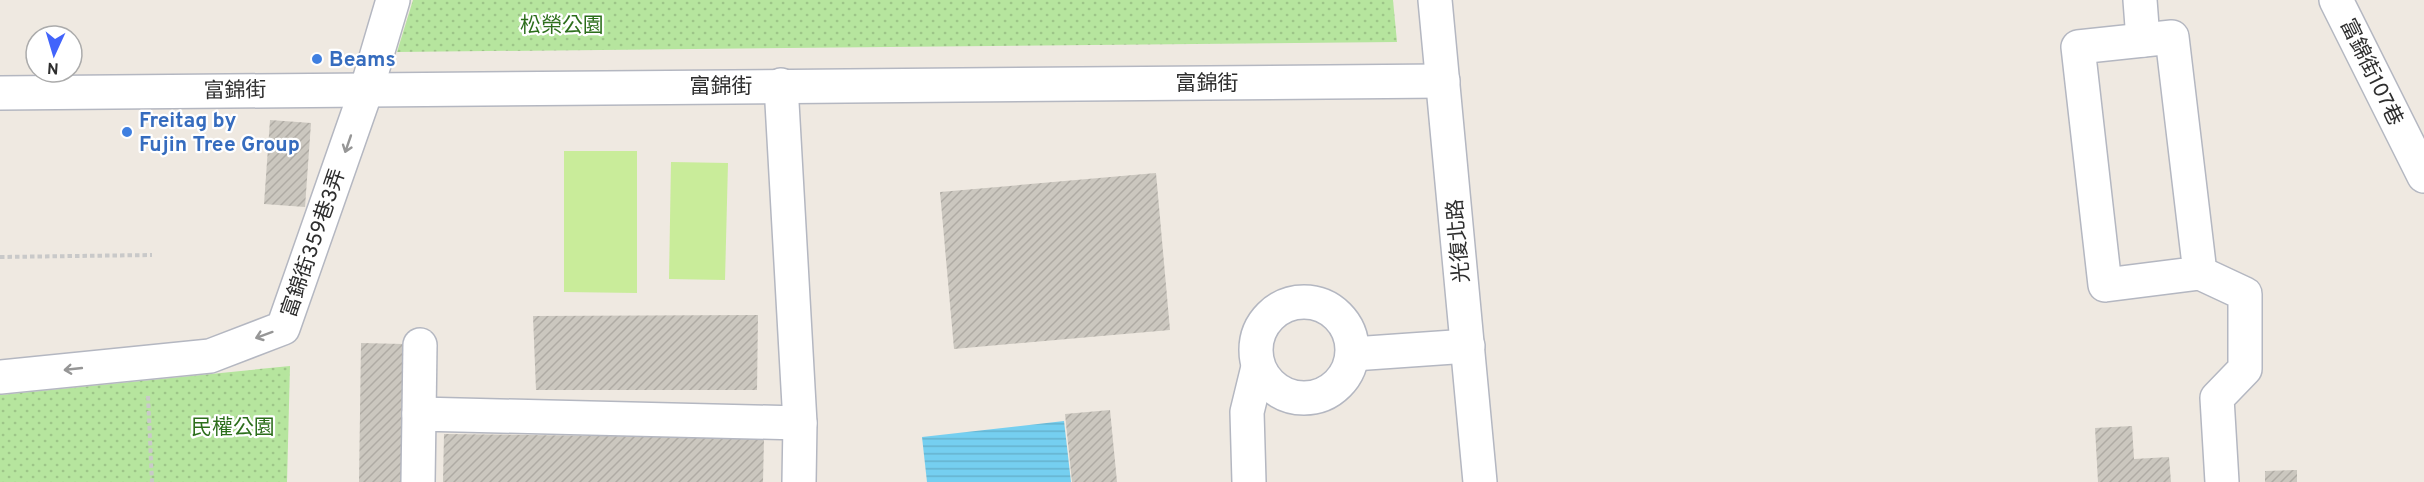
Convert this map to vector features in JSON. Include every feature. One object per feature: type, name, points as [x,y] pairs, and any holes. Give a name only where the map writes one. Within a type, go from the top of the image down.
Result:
[{"type":"street","name":"富錦街359巷3弄","points":[[0,377],[210,356],[283,328],[367,88],[393,0]]},
{"type":"street","name":"光復北路","points":[[1435,0],[1480,482]]},
{"type":"street","points":[[2140,0],[2143,40]]},
{"type":"street","name":"富錦街107巷","points":[[2336,0],[2424,176]]},
{"type":"street","points":[[2200,273],[2172,37],[2078,47],[2105,285],[2200,273],[2245,294],[2245,369],[2217,398],[2222,482]]},
{"type":"street","name":"富錦街","points":[[0,93],[367,88],[1443,81]]},
{"type":"street","points":[[781,85],[801,423],[799,482]]},
{"type":"street","points":[[1250,482],[1247,412],[1258,368],[1255,346],[1262,325],[1276,309],[1297,302],[1318,303],[1337,314],[1350,332],[1353,354],[1346,374],[1331,390],[1311,398],[1290,396],[1270,385],[1258,368]]},
{"type":"street","points":[[418,482],[420,345]]},
{"type":"street","points":[[1353,354],[1468,346]]},
{"type":"street","points":[[419,414],[801,423]]},
{"type":"path","points":[[0,257],[152,255]]},
{"type":"path","points":[[145,362],[150,409],[152,482]]},
{"type":"green space","name":"松榮公園","points":[[413,0],[1393,0],[1397,42],[397,52]]},
{"type":"green space","points":[[564,151],[637,151],[637,293],[564,292]]},
{"type":"green space","points":[[671,162],[728,163],[725,280],[669,279]]},
{"type":"green space","name":"民權公園","points":[[290,366],[287,482],[0,482],[0,395]]},
{"type":"water","points":[[1064,421],[1071,482],[927,482],[922,437]]},
{"type":"building","points":[[270,120],[311,123],[305,207],[264,204]]},
{"type":"building","points":[[1156,173],[1170,330],[954,349],[940,192]]},
{"type":"building","points":[[758,315],[757,390],[536,390],[533,316]]},
{"type":"building","points":[[361,343],[404,344],[403,482],[359,482]]},
{"type":"building","points":[[1110,410],[1117,482],[1072,482],[1065,414]]},
{"type":"building","points":[[2132,426],[2134,459],[2169,457],[2171,482],[2098,482],[2095,428]]},
{"type":"building","points":[[444,434],[764,438],[763,482],[443,482]]},
{"type":"building","points":[[2297,470],[2297,482],[2265,482],[2265,471]]},
{"type":"place","name":"Beams","points":[[317,59]]},
{"type":"place","name":"Freitag by Fujin Tree Group","points":[[127,132]]}]
